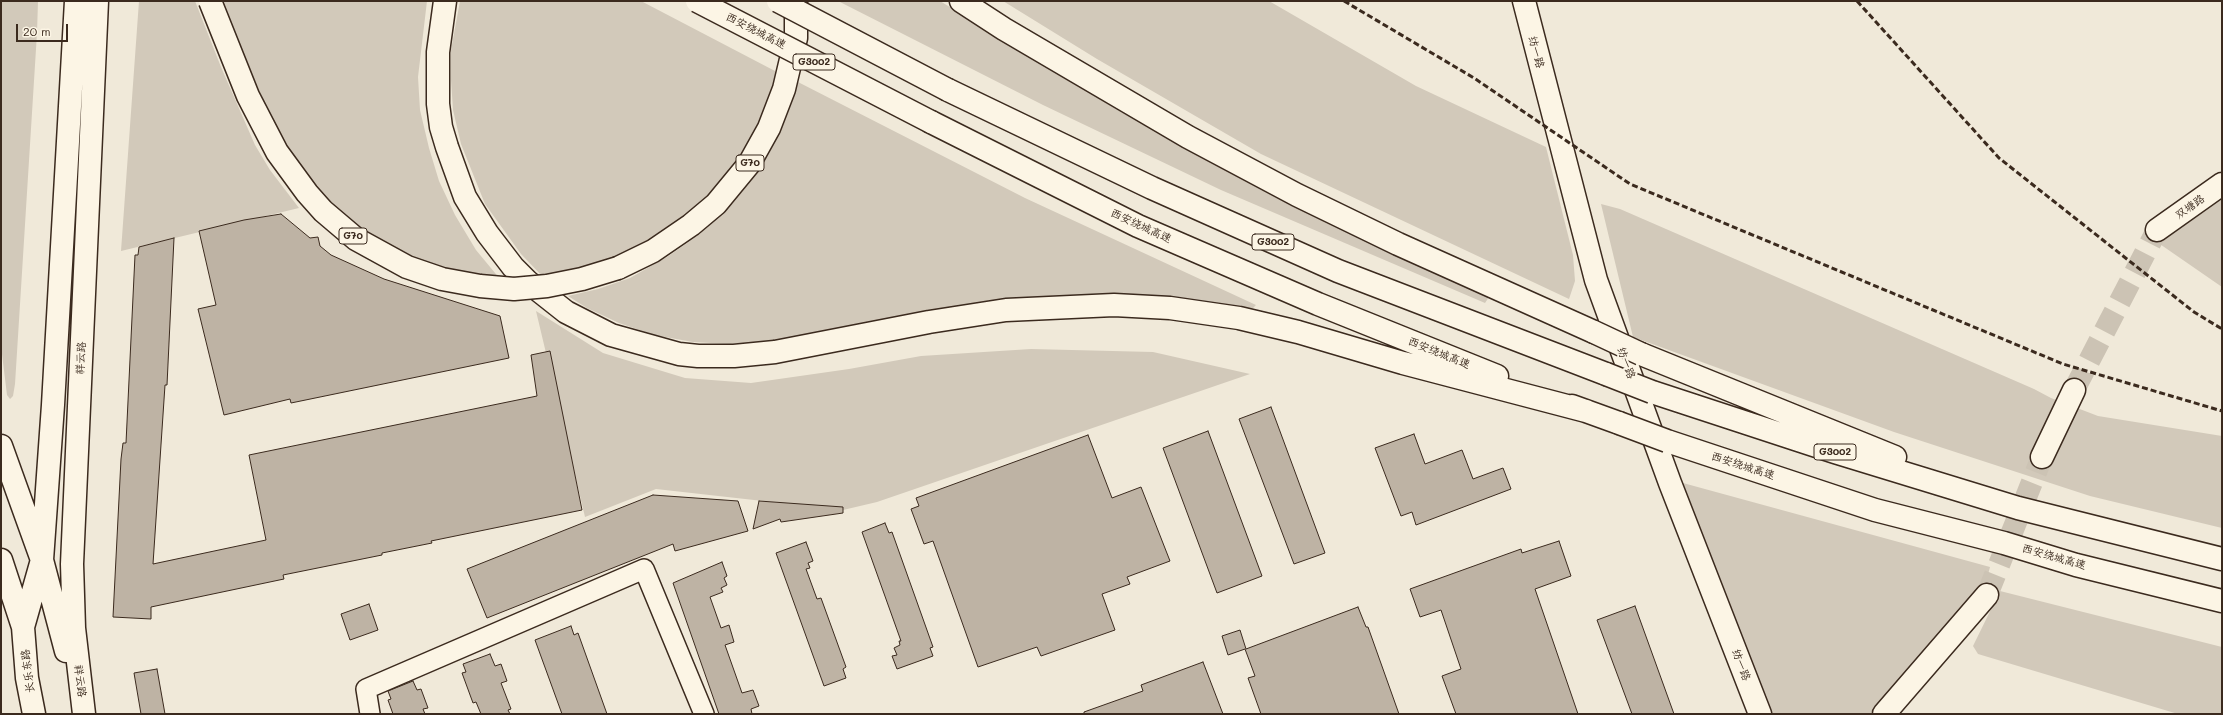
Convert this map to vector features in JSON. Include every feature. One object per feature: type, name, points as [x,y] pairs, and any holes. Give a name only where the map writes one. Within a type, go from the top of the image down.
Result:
[{"type":"main road","points":[[23,627],[42,560],[53,405],[76,1]]},
{"type":"main road","name":"祥云路","points":[[83,714],[74,628],[72,564],[97,1]]},
{"type":"main road","points":[[95,45],[102,1]]},
{"type":"main road","name":"G70","points":[[210,1],[248,96],[277,152],[298,182],[319,207],[356,239],[407,267],[442,279],[480,286],[514,289],[546,286],[582,280],[618,268],[654,251],[691,225],[716,204],[749,164],[769,128],[784,89],[796,38],[796,1]]},
{"type":"main road","points":[[445,1],[438,52],[438,104],[441,127],[465,197],[486,233],[513,267],[528,282],[573,316],[618,338],[679,354],[698,356],[734,356],[775,352],[867,336],[929,322],[1006,310],[1114,305],[1170,308],[1239,318],[1298,332],[1402,363],[1586,412]]},
{"type":"main road","name":"西安绕城高速","points":[[697,1],[931,122],[1145,229],[1318,304],[1586,412],[1667,441],[1875,510],[2004,543],[2076,565],[2222,601]]},
{"type":"main road","name":"G3002","points":[[778,1],[948,90],[1152,188],[1338,270],[1652,392],[1836,452],[2018,508],[2222,559]]},
{"type":"main road","points":[[961,1],[1010,33],[1182,133],[1297,195],[1398,244],[1641,354],[2018,508]]},
{"type":"main road","name":"纺一路","points":[[1524,1],[1596,280],[1670,483],[1760,714]]},
{"type":"main road","name":"双塘路","points":[[2158,230],[2222,184]]},
{"type":"main road","points":[[2042,457],[2074,390]]},
{"type":"main road","points":[[1,446],[42,560],[83,714]]},
{"type":"main road","points":[[1,560],[23,627]]},
{"type":"main road","points":[[1884,714],[1987,595]]},
{"type":"main road","name":"长乐东路","points":[[23,627],[27,678],[34,714]]},
{"type":"street","points":[[370,714],[366,689],[644,569],[704,714]]},
{"type":"shaded area","points":[[1,1],[38,1],[15,384],[13,396],[10,399],[7,395],[1,346]]},
{"type":"shaded area","points":[[139,1],[195,1],[221,67],[255,145],[270,170],[299,208],[121,251]]},
{"type":"shaded area","points":[[220,1],[427,1],[418,77],[420,110],[429,148],[439,181],[455,215],[476,250],[500,279],[464,275],[405,256],[375,240],[341,215],[316,190],[295,162],[276,129]]},
{"type":"shaded area","points":[[460,1],[641,1],[775,71],[778,79],[748,150],[701,205],[651,244],[594,267],[544,278],[521,254],[485,204],[461,144],[453,110],[451,80],[451,50]]},
{"type":"shaded area","points":[[838,1],[940,1],[1121,112],[1316,217],[1489,297],[1485,303],[1221,190],[1043,105]]},
{"type":"shaded area","points":[[1003,1],[1269,1],[1416,86],[1546,147],[1573,255],[1575,281],[1569,299],[1261,154],[1097,59]]},
{"type":"shaded area","points":[[796,81],[1025,198],[1256,305],[1249,312],[1125,295],[1065,295],[1024,298],[771,342],[730,344],[693,342],[654,335],[619,323],[587,308],[568,296],[598,289],[630,278],[667,257],[700,234],[733,203],[760,170],[781,130],[793,98]]},
{"type":"shaded area","points":[[2222,177],[2222,287],[2154,240]]},
{"type":"shaded area","points":[[1601,204],[1620,209],[2034,389],[2051,398],[2098,416],[2222,436],[2222,528],[2090,496],[1894,432],[1633,337]]},
{"type":"shaded area","points":[[536,311],[603,353],[685,378],[751,383],[849,369],[921,356],[1031,349],[1153,352],[1250,374],[877,502],[843,510],[656,489],[585,517]]},
{"type":"shaded area","points":[[1683,483],[1990,567],[1985,586],[1870,714],[1770,714]]},
{"type":"shaded area","points":[[2000,591],[2222,647],[2222,714],[2178,714],[1978,654],[1973,646]]},
{"type":"building","points":[[281,214],[310,238],[318,237],[320,246],[331,255],[384,279],[500,316],[509,358],[291,403],[290,399],[224,415],[198,309],[216,305],[199,231],[244,220]]},
{"type":"building","points":[[174,238],[167,385],[165,385],[153,564],[266,540],[249,455],[537,396],[531,355],[550,351],[582,510],[431,541],[432,543],[382,553],[382,555],[283,575],[284,579],[151,607],[151,619],[113,617],[121,459],[123,443],[126,443],[135,255],[138,255],[139,247]]},
{"type":"building","points":[[1271,407],[1325,553],[1294,564],[1239,419]]},
{"type":"building","points":[[1208,431],[1262,576],[1217,593],[1163,448]]},
{"type":"building","points":[[1414,434],[1425,464],[1462,450],[1473,479],[1503,468],[1511,489],[1416,525],[1412,512],[1401,516],[1375,448]]},
{"type":"building","points":[[1088,435],[1112,498],[1141,487],[1170,561],[1127,577],[1130,584],[1102,594],[1115,630],[1041,656],[1037,647],[978,667],[933,541],[924,544],[911,509],[919,506],[916,498]]},
{"type":"building","points":[[653,495],[738,501],[748,531],[675,551],[673,544],[487,618],[467,569]]},
{"type":"building","points":[[759,501],[843,507],[843,513],[781,522],[780,519],[753,529]]},
{"type":"building","points":[[885,523],[889,533],[892,532],[933,647],[930,648],[933,656],[897,669],[892,656],[897,655],[894,648],[900,645],[899,641],[901,641],[862,532]]},
{"type":"building","points":[[1559,541],[1571,576],[1535,589],[1578,714],[1456,714],[1442,676],[1461,669],[1441,610],[1420,617],[1410,589],[1521,549],[1522,553]]},
{"type":"building","points":[[806,542],[813,561],[808,563],[810,568],[806,569],[817,599],[821,598],[846,667],[843,669],[846,678],[824,686],[776,553]]},
{"type":"building","points":[[722,562],[727,576],[724,578],[727,585],[721,588],[723,592],[710,597],[721,628],[729,625],[734,642],[725,645],[742,693],[753,690],[759,706],[751,709],[752,714],[719,714],[673,583]]},
{"type":"building","points":[[369,604],[378,630],[350,640],[341,614]]},
{"type":"building","points":[[1635,606],[1674,714],[1632,714],[1597,620]]},
{"type":"building","points":[[1358,607],[1366,627],[1368,627],[1399,714],[1261,714],[1248,678],[1255,676],[1245,649],[1228,655],[1222,636],[1240,630],[1246,649]]},
{"type":"building","points":[[571,626],[574,635],[578,633],[607,714],[562,714],[535,640]]},
{"type":"building","points":[[490,654],[495,666],[501,664],[507,681],[501,683],[511,709],[508,710],[510,714],[481,714],[476,702],[473,703],[462,673],[466,672],[463,664]]},
{"type":"building","points":[[1203,662],[1223,714],[1084,714],[1084,712],[1143,691],[1141,685]]},
{"type":"building","points":[[157,669],[165,714],[141,714],[134,673]]},
{"type":"building","points":[[413,681],[417,690],[421,689],[428,708],[423,709],[425,714],[393,714],[388,700],[391,699],[388,691]]},
{"type":"tunnel","points":[[2074,390],[2157,230]]},
{"type":"tunnel","points":[[1987,595],[2042,457]]},
{"type":"railway","points":[[1344,1],[1474,78],[1630,184],[2063,364],[2222,411]]},
{"type":"railway","points":[[1857,1],[1999,158],[2194,312],[2222,329]]}]
